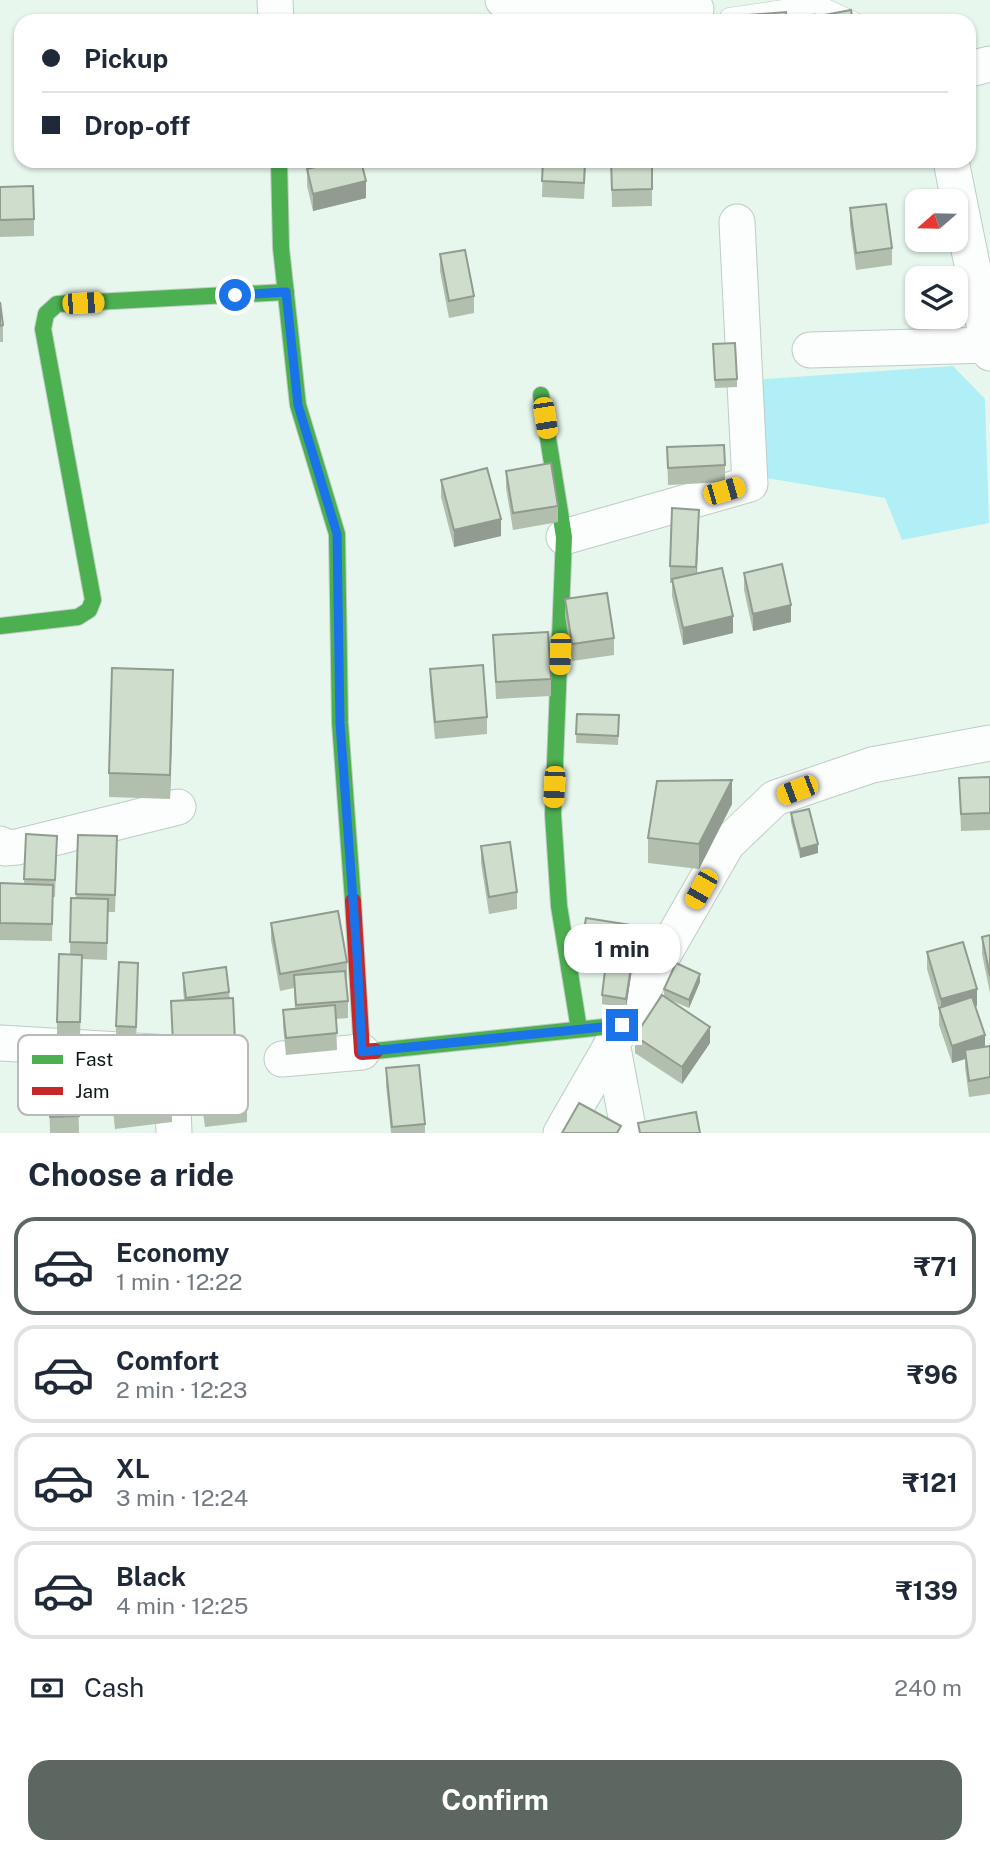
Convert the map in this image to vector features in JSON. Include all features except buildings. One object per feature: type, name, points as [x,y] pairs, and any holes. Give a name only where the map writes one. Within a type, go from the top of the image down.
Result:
[{"type":"street","points":[[503,0],[712,13]]},
{"type":"street","points":[[279,168],[281,248],[298,405],[337,534],[340,723],[362,1052]]},
{"type":"street","points":[[810,349],[990,348],[952,168]]},
{"type":"street","points":[[564,537],[750,484],[737,222]]},
{"type":"street","points":[[0,626],[85,615],[93,600],[43,329],[43,318],[47,310],[57,304],[286,292]]},
{"type":"street","points":[[541,395],[564,537],[552,814],[559,905],[579,1029]]},
{"type":"street","points":[[561,1133],[727,844],[775,798],[872,765],[990,743]]},
{"type":"street","points":[[0,844],[5,848],[17,847],[178,807]]},
{"type":"street","points":[[282,1059],[579,1029],[617,1034]]},
{"type":"street","points":[[617,1034],[629,1133]]},
{"type":"street","points":[[0,1043],[18,1044]]},
{"type":"street","points":[[173,1115],[174,1133]]},
{"type":"lane","points":[[712,13],[817,4],[839,14]]},
{"type":"water","points":[[953,366],[985,399],[989,523],[902,540],[885,498],[754,476],[750,380]]},
{"type":"traffic: fast","points":[[279,168],[281,248],[298,405],[337,534],[340,723],[353,901]]},
{"type":"traffic: fast","points":[[0,626],[78,617],[89,610],[93,600],[43,329],[46,314],[57,304],[286,292]]},
{"type":"traffic: fast","points":[[541,395],[564,537],[553,814],[559,906],[579,1029]]},
{"type":"traffic: fast","points":[[375,1051],[623,1025]]},
{"type":"traffic: jam","points":[[353,901],[362,1052],[375,1051]]},
{"type":"route","points":[[235,295],[286,292],[298,405],[337,534],[340,723],[362,1052],[622,1025]]}]
